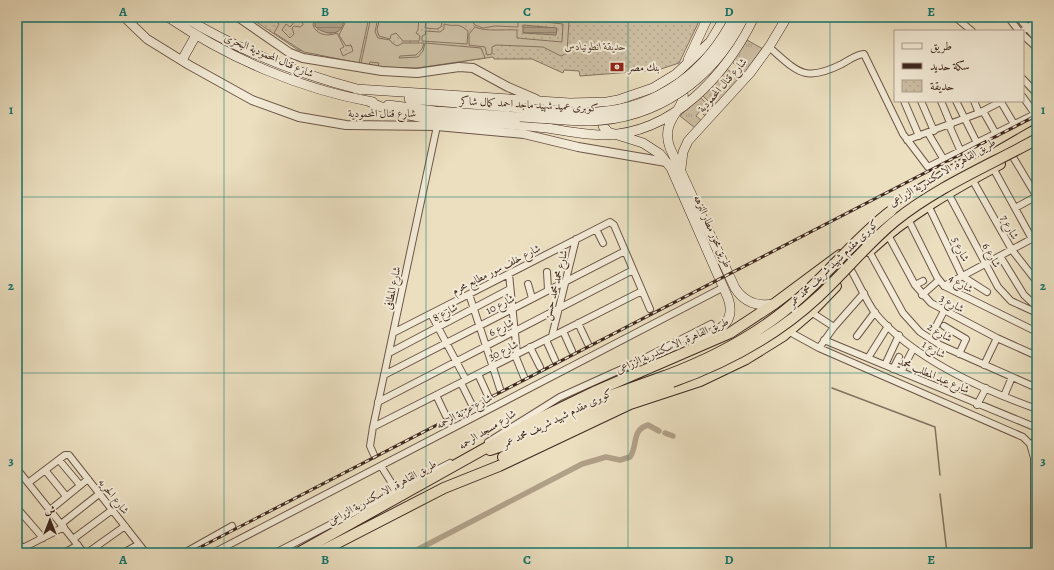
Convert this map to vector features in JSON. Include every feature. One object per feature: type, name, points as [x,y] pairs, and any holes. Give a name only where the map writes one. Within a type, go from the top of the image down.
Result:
[{"type":"highway","name":"كوبرى مقدم شهيد شريف محمد عمر","points":[[468,477],[520,447],[594,411],[669,379],[724,351],[765,326],[804,294],[865,232],[915,192],[947,172],[1037,125]]},
{"type":"highway","name":"طريق القاهرة, الاسكندرية الزراعى","points":[[298,553],[534,420],[730,333],[802,284],[912,201],[1037,129]]},
{"type":"highway","name":"كوبرى مقدم شهيد شريف محمد عمر","points":[[481,451],[504,446],[583,406],[719,364],[768,335],[817,298],[875,238],[912,208],[1037,144]]},
{"type":"highway","name":"طريق القاهرة, الاسكندرية الزراعى","points":[[318,553],[468,477],[499,466],[630,404],[700,381],[746,359],[788,331],[811,312],[869,251],[908,219],[948,192],[1037,144]]},
{"type":"highway","points":[[802,284],[812,286],[816,290],[819,304]]},
{"type":"highway","points":[[687,351],[682,360],[683,370],[690,378],[700,381]]},
{"type":"main road","name":"شارع قنال المحمودية البحرى","points":[[168,17],[196,35],[234,55],[273,72],[314,87],[368,101]]},
{"type":"main road","name":"شارع قنال المحمودية البحرى","points":[[184,17],[228,42],[272,62],[315,78],[356,89]]},
{"type":"main road","points":[[700,91],[695,92],[690,88],[683,78],[683,68],[708,17]]},
{"type":"main road","points":[[356,89],[373,88],[420,94],[545,102],[606,102],[642,93],[669,79],[683,68],[710,42],[725,17]]},
{"type":"main road","points":[[368,101],[390,111],[419,117],[538,127],[583,134],[615,134],[633,132],[649,127],[680,108],[700,91],[729,60],[744,37],[754,17]]},
{"type":"main road","name":"شارع قنال المحمودية","points":[[681,169],[682,158],[688,141],[736,89],[769,47],[787,17]]},
{"type":"main road","name":"كوبرى عميد شهيد ماجد احمد كمال شاكر","points":[[356,89],[423,101],[520,112],[576,121],[603,120],[638,113],[678,95],[704,74],[729,45],[740,18]]},
{"type":"main road","points":[[182,60],[196,35]]},
{"type":"main road","points":[[669,79],[679,84],[683,90],[680,108]]},
{"type":"main road","name":"كوبرى عميد شهيد ماجد احمد كمال شاكر","points":[[368,101],[435,111],[520,112]]},
{"type":"main road","points":[[606,102],[602,109],[603,126],[608,132],[615,134]]},
{"type":"main road","points":[[583,134],[590,126],[592,111],[590,106],[585,103]]},
{"type":"main road","name":"طريق محور مطار النزهه","points":[[680,108],[670,120],[667,134],[670,148],[735,288],[745,300],[754,304],[764,306],[774,304]]},
{"type":"main road","name":"طريق محور مطار النزهه","points":[[615,134],[643,143],[666,162],[675,174],[724,287],[731,307],[727,321],[718,331],[687,351]]},
{"type":"street","name":"شارع قنال المحمودية","points":[[124,17],[147,39],[182,60],[252,100],[299,117],[346,125],[437,126],[533,135],[578,146],[666,162]]},
{"type":"street","points":[[238,17],[290,53],[303,58],[378,71],[417,73],[459,67],[473,68],[517,91],[545,102]]},
{"type":"street","points":[[955,17],[971,30]]},
{"type":"street","points":[[1008,17],[1018,30]]},
{"type":"street","points":[[1018,17],[1025,30],[1037,39]]},
{"type":"street","points":[[1025,30],[1037,21]]},
{"type":"street","points":[[1024,36],[1037,48]]},
{"type":"street","points":[[769,47],[796,69],[810,74],[825,72],[862,54],[866,55],[902,134],[926,166],[931,167],[1036,114],[1024,98]]},
{"type":"street","points":[[1024,83],[1037,94]]},
{"type":"street","points":[[888,103],[894,100]]},
{"type":"street","points":[[904,102],[919,136]]},
{"type":"street","points":[[923,102],[931,132],[944,160]]},
{"type":"street","points":[[941,102],[961,152]]},
{"type":"street","points":[[956,102],[977,144]]},
{"type":"street","points":[[975,102],[996,134]]},
{"type":"street","points":[[908,140],[981,112],[998,102],[1014,124]]},
{"type":"street","name":"شارع المطافى","points":[[374,455],[370,446],[373,427],[437,126]]},
{"type":"street","points":[[1014,157],[1037,197],[1015,208]]},
{"type":"street","points":[[944,286],[1034,237],[1015,208],[993,168]]},
{"type":"street","name":"شارع 7","points":[[972,179],[1012,250],[1037,282]]},
{"type":"street","name":"شارع 6","points":[[948,192],[984,264],[1007,297],[1036,310]]},
{"type":"street","name":"شارع 5","points":[[928,205],[962,276],[987,292]]},
{"type":"street","name":"شارع 4","points":[[908,219],[939,280],[944,286],[1037,332]]},
{"type":"street","name":"شارع خلف سور مطابع محرم","points":[[393,333],[609,222],[613,223],[625,251]]},
{"type":"street","points":[[596,229],[603,243]]},
{"type":"street","name":"شارع 3","points":[[888,235],[922,295],[944,311],[997,338],[1037,356]]},
{"type":"street","name":"شارع محمد محمد حسن","points":[[552,336],[576,239]]},
{"type":"street","points":[[625,251],[650,309]]},
{"type":"street","name":"شارع 10","points":[[384,375],[625,251]]},
{"type":"street","name":"شارع 2","points":[[869,251],[903,313],[925,336],[959,354],[1037,388]]},
{"type":"street","points":[[1000,256],[1024,295],[1036,310]]},
{"type":"street","name":"شارع 6","points":[[378,402],[633,270]]},
{"type":"street","name":"شارع 1","points":[[851,270],[875,312],[913,349],[986,388],[1037,408]]},
{"type":"street","points":[[547,272],[548,290]]},
{"type":"street","points":[[509,274],[516,355],[524,376]]},
{"type":"street","points":[[922,295],[939,280]]},
{"type":"street","points":[[915,285],[923,281]]},
{"type":"street","points":[[528,284],[532,298]]},
{"type":"street","name":"شارع عزبة الرحمه","points":[[213,553],[724,287]]},
{"type":"street","name":"شارع 8","points":[[389,353],[510,289]]},
{"type":"street","name":"شارع 30","points":[[373,427],[642,291]]},
{"type":"street","points":[[819,348],[834,327],[864,293]]},
{"type":"street","points":[[469,294],[500,389]]},
{"type":"street","points":[[935,328],[944,311]]},
{"type":"street","points":[[811,312],[834,327]]},
{"type":"street","points":[[857,336],[875,312]]},
{"type":"street","points":[[431,314],[456,362],[472,405]]},
{"type":"street","points":[[578,323],[588,344]]},
{"type":"street","name":"شارع مسجد الرحمه","points":[[275,553],[479,448],[560,397],[633,364],[711,324]]},
{"type":"street","points":[[868,358],[888,326]]},
{"type":"street","points":[[944,326],[966,339],[959,354]]},
{"type":"street","points":[[563,331],[572,351]]},
{"type":"street","points":[[788,331],[819,348],[1027,440],[1032,449],[1034,458],[1034,553]]},
{"type":"street","points":[[885,366],[899,336]]},
{"type":"street","points":[[984,365],[997,338]]},
{"type":"street","points":[[546,340],[555,360]]},
{"type":"street","name":"شارع عبد المطلب محمد","points":[[824,340],[977,405],[1037,428]]},
{"type":"street","points":[[530,347],[540,367]]},
{"type":"street","points":[[901,372],[913,349]]},
{"type":"street","points":[[894,369],[899,357]]},
{"type":"street","points":[[478,374],[488,396]]},
{"type":"street","points":[[1004,396],[1012,377]]},
{"type":"street","points":[[977,405],[986,388]]},
{"type":"street","points":[[436,396],[446,416]]},
{"type":"street","name":"شارع الحريه","points":[[59,460],[65,455],[70,456],[146,553]]},
{"type":"street","points":[[28,483],[59,460],[80,485]]},
{"type":"street","points":[[381,466],[396,490]]},
{"type":"street","points":[[45,470],[66,496]]},
{"type":"street","points":[[18,471],[85,553],[125,526]]},
{"type":"street","points":[[50,510],[88,479]]},
{"type":"street","points":[[17,542],[20,550],[43,538],[62,526],[99,494]]},
{"type":"street","points":[[17,508],[43,538]]},
{"type":"street","points":[[73,539],[112,510]]},
{"type":"street","points":[[184,553],[232,526]]},
{"type":"street","points":[[123,553],[139,544]]},
{"type":"street","points":[[64,553],[78,545]]},
{"type":"green space","name":"حديقة انطونيادس","points":[[249,17],[701,17],[679,63],[658,70],[580,76],[579,71],[564,70],[563,73],[532,59],[494,59],[493,57],[417,68],[369,65],[298,50]]},
{"type":"green space","points":[[271,17],[293,17],[293,24],[290,27],[286,24],[282,30],[290,38],[294,34],[292,28],[294,26],[300,27],[303,25],[302,18],[315,17],[313,25],[317,31],[326,35],[337,33],[344,47],[340,49],[343,56],[353,51],[351,45],[346,46],[339,35],[348,17],[369,17],[359,63],[304,52],[274,33],[279,24]]},
{"type":"green space","points":[[371,17],[378,17],[375,32],[378,38],[390,40],[397,46],[403,43],[424,43],[422,49],[416,55],[400,56],[399,58],[418,57],[423,51],[425,43],[481,48],[485,58],[417,68],[378,67],[379,63],[370,62],[369,65],[361,63]]},
{"type":"green space","points":[[380,17],[419,17],[418,30],[416,33],[420,36],[419,41],[403,41],[396,33],[391,35],[390,39],[379,36],[377,30]]},
{"type":"green space","points":[[427,17],[443,17],[441,27],[437,29],[425,28]]},
{"type":"green space","points":[[472,17],[554,17],[569,20],[567,53],[561,56],[543,47],[496,45],[492,47],[492,54],[487,55],[485,47],[469,45],[469,34],[475,27],[490,30],[517,30],[517,38],[562,42],[563,24],[518,19],[518,27],[495,26],[483,28],[475,25],[471,20]]},
{"type":"green space","points":[[444,24],[459,25],[468,31],[467,44],[422,41],[422,36],[426,34],[425,31],[440,32],[444,29]]},
{"type":"green space","points":[[747,40],[763,49],[746,73],[732,62]]},
{"type":"green space","points":[[727,69],[740,79],[715,108],[702,95]]},
{"type":"green space","points":[[700,97],[713,110],[706,117],[700,111],[696,116],[702,121],[695,128],[680,116]]},
{"type":"shaded area","points":[[319,17],[345,17],[343,26],[340,30],[329,33],[321,31],[315,26],[315,19]]},
{"type":"shaded area","points":[[523,25],[557,28],[556,35],[523,33]]},
{"type":"waterway","points":[[832,388],[935,427],[940,475]]},
{"type":"waterway","points":[[411,553],[582,464],[606,457],[620,460],[630,457],[634,448],[637,434],[643,427],[648,425],[659,431]]},
{"type":"waterway","points":[[665,433],[673,436]]},
{"type":"waterway","points":[[940,494],[947,553]]},
{"type":"railway","points":[[189,553],[1037,115]]},
{"type":"place","name":"بنك مصر","points":[[617,67]]}]
